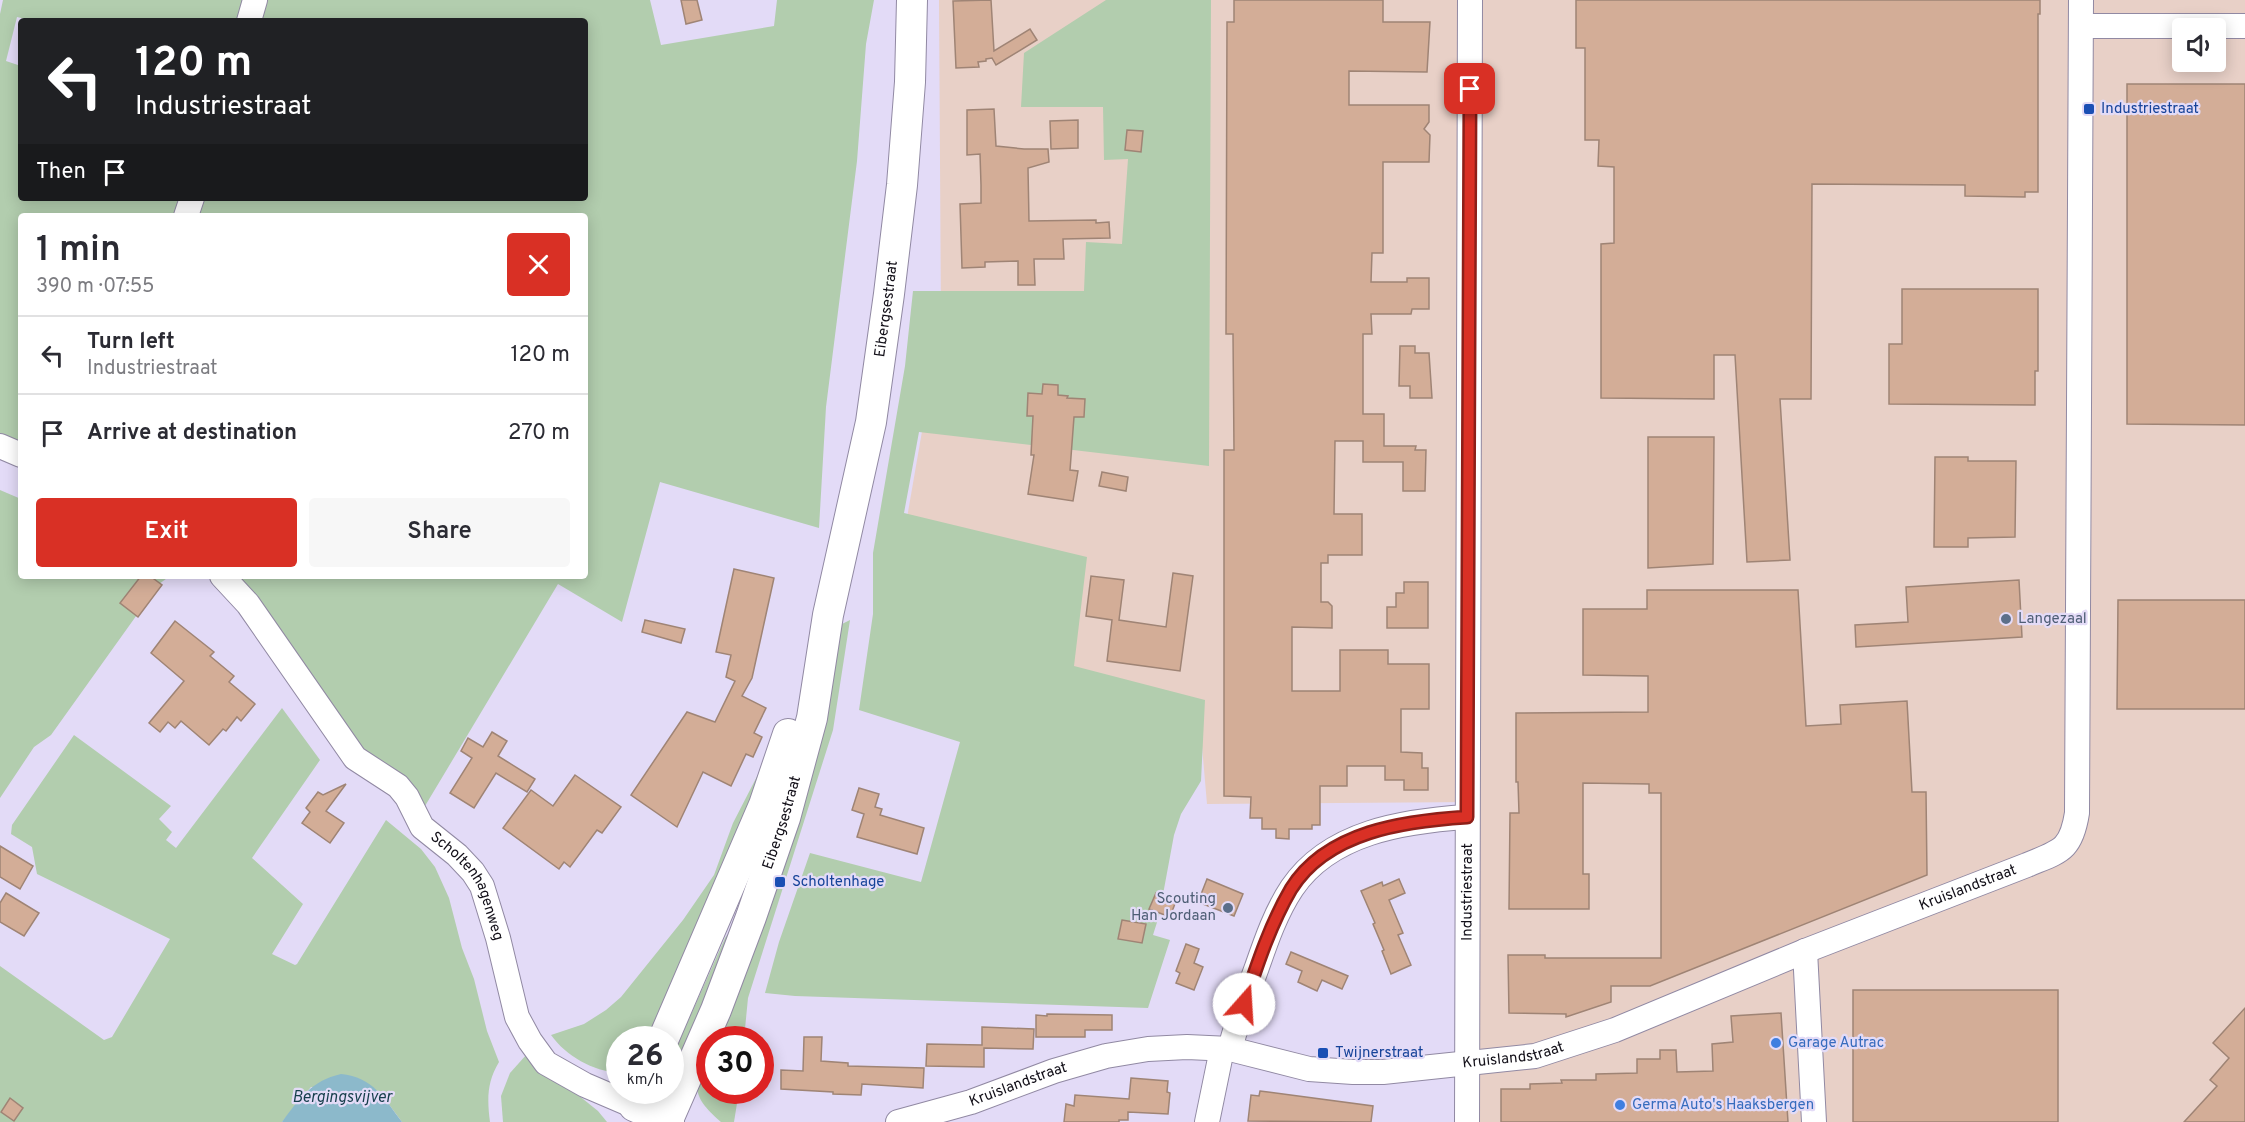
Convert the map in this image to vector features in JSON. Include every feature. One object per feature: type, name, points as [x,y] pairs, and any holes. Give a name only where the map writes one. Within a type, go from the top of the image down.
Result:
[{"type":"main road","name":"Eibergsestraat","points":[[668,1122],[716,1010],[785,818],[812,718],[828,615],[871,422],[889,294],[902,184],[910,82],[912,0]]},
{"type":"main road","name":"Eibergsestraat","points":[[669,1026],[764,806],[828,615]]},
{"type":"main road","points":[[634,1106],[668,1122]]},
{"type":"street","points":[[250,18],[255,0]]},
{"type":"street","name":"Industriestraat","points":[[1468,1065],[1470,0]]},
{"type":"street","name":"Kruislandstraat","points":[[898,1122],[971,1102],[1054,1071],[1106,1056],[1148,1049],[1187,1047],[1226,1049],[1309,1069],[1353,1072],[1383,1072],[1468,1065],[1535,1056],[1615,1030],[1682,1000],[2060,851],[2074,835],[2078,813],[2080,0]]},
{"type":"street","points":[[2081,26],[2245,26]]},
{"type":"street","points":[[0,446],[18,454]]},
{"type":"street","name":"Scholtenhagenweg","points":[[225,579],[248,604],[355,758],[399,786],[422,827],[457,855],[473,872],[482,886],[498,938],[517,1017],[530,1041],[546,1063],[585,1085],[634,1106]]},
{"type":"street","points":[[1207,1122],[1226,1049],[1263,949],[1293,887],[1315,862],[1342,844],[1369,834],[1427,819],[1467,817]]},
{"type":"street","points":[[1805,951],[1814,1122]]},
{"type":"street","points":[[1467,1122],[1468,1065]]},
{"type":"shaded area","points":[[939,0],[2245,0],[2245,1122],[1468,1122],[1475,802],[1207,804],[1200,723],[887,633],[941,322]]},
{"type":"green space","points":[[3,0],[243,0],[237,18],[17,17],[6,61],[18,65],[18,201],[179,201],[175,213],[18,213],[18,456],[0,450],[0,14]]},
{"type":"green space","points":[[259,0],[650,0],[661,45],[774,26],[777,0],[874,0],[866,44],[857,161],[826,407],[819,528],[660,482],[622,622],[558,584],[425,806],[362,752],[239,579],[588,579],[588,213],[192,213],[196,201],[588,201],[588,18],[254,18]]},
{"type":"green space","points":[[1106,0],[1211,0],[1209,466],[919,432],[904,513],[1087,557],[1074,666],[1205,700],[1201,781],[1181,814],[1174,835],[1159,916],[1153,935],[1170,940],[1148,1008],[795,996],[765,993],[779,942],[810,853],[921,882],[960,742],[859,710],[873,614],[873,553],[905,366],[913,291],[1084,291],[1086,242],[1122,244],[1128,159],[1104,160],[1103,107],[1021,107],[1024,53]]},
{"type":"green space","points":[[0,490],[18,498],[18,579],[166,579],[159,584],[51,735],[34,747],[0,798]]},
{"type":"green space","points":[[850,620],[833,730],[748,998],[745,1026],[717,1026],[840,625]]},
{"type":"green space","points":[[282,708],[320,760],[252,858],[303,904],[272,954],[297,964],[386,820],[421,849],[435,867],[449,898],[487,1031],[499,1062],[489,1091],[490,1122],[402,1122],[382,1095],[311,1087],[282,1122],[0,1122],[0,966],[104,1040],[112,1037],[170,939],[37,874],[32,847],[11,834],[12,825],[74,735],[171,806],[159,819],[172,832],[166,840],[176,848]]},
{"type":"green space","points":[[784,724],[659,1026],[606,1026],[606,1071],[590,1066],[572,1056],[551,1035],[584,1024],[621,997],[683,920],[714,875],[733,823]]},
{"type":"green space","points":[[740,916],[684,1056],[684,1030],[725,938]]},
{"type":"green space","points":[[527,1054],[598,1111],[607,1122],[503,1122],[501,1096],[510,1073]]},
{"type":"green space","points":[[704,1104],[737,1104],[734,1122],[721,1122]]},
{"type":"water","name":"Bergingsvijver","points":[[341,1074],[362,1079],[370,1084],[402,1122],[282,1122],[314,1086]]},
{"type":"building","points":[[681,0],[697,0],[702,20],[686,24]]},
{"type":"building","points":[[991,0],[994,51],[1030,29],[1037,40],[996,65],[992,58],[978,62],[979,67],[956,68],[953,1]]},
{"type":"building","points":[[1234,0],[1383,0],[1383,22],[1430,22],[1427,72],[1349,71],[1349,105],[1429,105],[1429,122],[1424,129],[1430,135],[1429,162],[1383,162],[1383,253],[1372,253],[1371,282],[1407,282],[1407,278],[1429,278],[1429,309],[1412,309],[1411,314],[1371,314],[1372,334],[1363,334],[1363,414],[1384,414],[1384,446],[1416,446],[1415,450],[1426,450],[1425,491],[1403,491],[1403,462],[1363,462],[1363,441],[1335,441],[1334,514],[1362,514],[1362,555],[1328,555],[1328,563],[1321,563],[1321,602],[1328,602],[1332,606],[1332,628],[1292,627],[1292,691],[1340,691],[1340,650],[1388,650],[1388,664],[1429,664],[1429,709],[1401,709],[1401,752],[1422,753],[1422,768],[1428,768],[1428,790],[1404,790],[1404,780],[1385,780],[1385,766],[1347,766],[1347,786],[1320,786],[1320,825],[1312,825],[1312,829],[1289,829],[1289,839],[1276,838],[1276,829],[1262,829],[1262,818],[1250,818],[1251,797],[1224,796],[1224,450],[1234,450],[1233,334],[1226,334],[1227,22],[1234,22]]},
{"type":"building","points":[[1576,0],[2040,0],[2040,14],[2038,14],[2038,192],[2025,192],[2025,197],[1965,196],[1965,185],[1812,184],[1811,399],[1780,399],[1790,560],[1747,562],[1735,355],[1714,355],[1714,399],[1601,398],[1601,244],[1614,243],[1614,167],[1598,166],[1599,140],[1585,140],[1585,48],[1576,48]]},
{"type":"building","points":[[2127,84],[2245,84],[2245,425],[2127,424]]},
{"type":"building","points":[[994,109],[996,146],[1048,149],[1049,162],[1028,168],[1029,221],[1096,220],[1096,223],[1109,222],[1110,238],[1063,239],[1064,259],[1034,259],[1035,285],[1018,285],[1018,261],[985,262],[985,267],[962,268],[960,204],[981,203],[980,154],[967,155],[967,110]]},
{"type":"building","points":[[1078,120],[1078,148],[1051,149],[1050,121]]},
{"type":"building","points":[[1127,130],[1143,131],[1141,152],[1125,150]]},
{"type":"building","points":[[1902,289],[2038,289],[2038,371],[2035,371],[2035,405],[1889,404],[1889,344],[1902,344]]},
{"type":"building","points":[[1400,346],[1415,346],[1415,353],[1429,353],[1432,398],[1410,398],[1410,386],[1399,386]]},
{"type":"building","points":[[1043,384],[1058,385],[1058,395],[1085,399],[1084,417],[1074,417],[1070,470],[1078,471],[1073,501],[1028,494],[1034,455],[1031,455],[1033,416],[1027,416],[1028,393],[1042,394]]},
{"type":"building","points":[[1648,437],[1714,437],[1713,564],[1648,568]]},
{"type":"building","points":[[1935,457],[1968,457],[1968,461],[2016,461],[2015,537],[1968,538],[1968,547],[1934,547]]},
{"type":"building","points":[[1102,472],[1128,477],[1126,491],[1099,486]]},
{"type":"building","points":[[734,569],[774,578],[752,678],[742,696],[766,708],[754,733],[762,737],[753,757],[746,754],[731,786],[703,772],[677,827],[631,795],[687,712],[715,722],[735,681],[726,677],[731,655],[716,652]]},
{"type":"building","points":[[1173,573],[1193,576],[1180,671],[1107,661],[1112,620],[1086,616],[1091,576],[1124,580],[1119,620],[1166,627]]},
{"type":"building","points":[[139,579],[154,579],[162,585],[138,617],[120,603]]},
{"type":"building","points":[[2019,580],[2022,637],[1856,647],[1855,625],[1908,622],[1906,587]]},
{"type":"building","points":[[1404,582],[1428,582],[1428,628],[1387,628],[1387,607],[1396,607],[1396,593],[1404,593]]},
{"type":"building","points":[[1647,590],[1798,590],[1806,726],[1841,724],[1840,705],[1907,701],[1912,792],[1926,792],[1927,875],[1650,986],[1611,986],[1611,1002],[1566,1017],[1566,1014],[1509,1013],[1508,955],[1545,955],[1545,958],[1661,958],[1661,793],[1649,793],[1649,784],[1583,783],[1583,874],[1589,874],[1589,909],[1509,909],[1510,813],[1519,813],[1518,782],[1516,782],[1516,713],[1648,712],[1648,676],[1583,675],[1583,609],[1647,609]]},
{"type":"building","points":[[2118,600],[2245,600],[2245,709],[2117,709]]},
{"type":"building","points":[[645,620],[685,629],[681,643],[642,632]]},
{"type":"building","points":[[175,621],[214,652],[210,656],[234,676],[229,682],[255,704],[241,721],[237,717],[226,731],[223,729],[209,745],[181,721],[175,728],[168,722],[160,732],[149,723],[184,681],[151,653]]},
{"type":"building","points":[[492,732],[507,741],[498,756],[535,779],[527,792],[496,773],[474,808],[450,793],[472,758],[461,751],[468,738],[483,747]]},
{"type":"building","points":[[575,775],[621,807],[602,833],[597,830],[570,867],[564,862],[559,869],[503,828],[531,790],[553,806]]},
{"type":"building","points":[[346,784],[326,811],[344,823],[330,843],[302,823],[310,812],[306,808],[318,792],[323,795]]},
{"type":"building","points":[[859,788],[879,794],[875,807],[882,809],[880,815],[924,828],[917,854],[857,837],[864,814],[852,810]]},
{"type":"building","points":[[0,846],[33,866],[20,889],[0,877]]},
{"type":"building","points":[[1207,879],[1243,894],[1234,916],[1198,902]]},
{"type":"building","points":[[1399,879],[1405,893],[1389,900],[1403,933],[1398,935],[1411,965],[1391,974],[1373,924],[1375,923],[1361,891],[1382,882],[1383,886]]},
{"type":"building","points":[[6,893],[39,913],[24,936],[0,922],[0,903]]},
{"type":"building","points":[[1156,893],[1176,901],[1170,917],[1149,909]]},
{"type":"building","points":[[1122,920],[1146,924],[1142,943],[1118,939]]},
{"type":"building","points":[[1186,944],[1199,949],[1194,963],[1203,967],[1194,990],[1176,983],[1180,973],[1176,971]]},
{"type":"building","points":[[1291,952],[1348,976],[1342,989],[1322,980],[1317,991],[1298,982],[1302,971],[1286,964]]},
{"type":"building","points":[[1853,990],[2058,990],[2058,1122],[1853,1122]]},
{"type":"building","points":[[2245,1008],[2245,1122],[2184,1122],[2217,1086],[2210,1080],[2229,1058],[2213,1043]]},
{"type":"building","points":[[1781,1013],[1788,1122],[1501,1122],[1501,1089],[1530,1089],[1530,1084],[1562,1083],[1561,1080],[1596,1080],[1596,1074],[1637,1073],[1637,1059],[1660,1059],[1660,1050],[1676,1050],[1677,1072],[1713,1071],[1712,1044],[1733,1042],[1731,1016]]},
{"type":"building","points":[[1047,1014],[1112,1015],[1112,1030],[1085,1030],[1085,1037],[1036,1037],[1036,1015],[1047,1016]]},
{"type":"building","points":[[982,1027],[1034,1029],[1033,1049],[984,1048],[984,1067],[926,1066],[927,1044],[982,1045]]},
{"type":"building","points":[[804,1037],[822,1037],[821,1061],[848,1063],[848,1066],[924,1068],[923,1088],[862,1084],[861,1095],[781,1089],[781,1070],[803,1071]]},
{"type":"building","points":[[1131,1078],[1168,1081],[1167,1092],[1170,1093],[1168,1114],[1128,1112],[1128,1120],[1119,1120],[1119,1122],[1064,1122],[1066,1104],[1074,1106],[1075,1095],[1129,1099]]},
{"type":"building","points":[[1260,1091],[1373,1106],[1371,1122],[1248,1121],[1251,1095],[1259,1096]]},
{"type":"building","points":[[10,1098],[23,1108],[14,1121],[1,1112]]},
{"type":"place","name":"Industriestraat","points":[[2089,109]]},
{"type":"place","name":"Langezaal","points":[[2006,619]]},
{"type":"place","name":"Scholtenhage","points":[[780,882]]},
{"type":"place","name":"Scouting Han Jordaan","points":[[1228,908]]},
{"type":"place","name":"Garage Autrac","points":[[1776,1043]]},
{"type":"place","name":"Twijnerstraat","points":[[1323,1053]]},
{"type":"place","name":"Germa Auto's Haaksbergen","points":[[1620,1105]]},
{"type":"route","points":[[1244,1004],[1263,949],[1280,910],[1293,887],[1315,862],[1342,844],[1369,834],[1427,819],[1467,817],[1470,89]]}]
